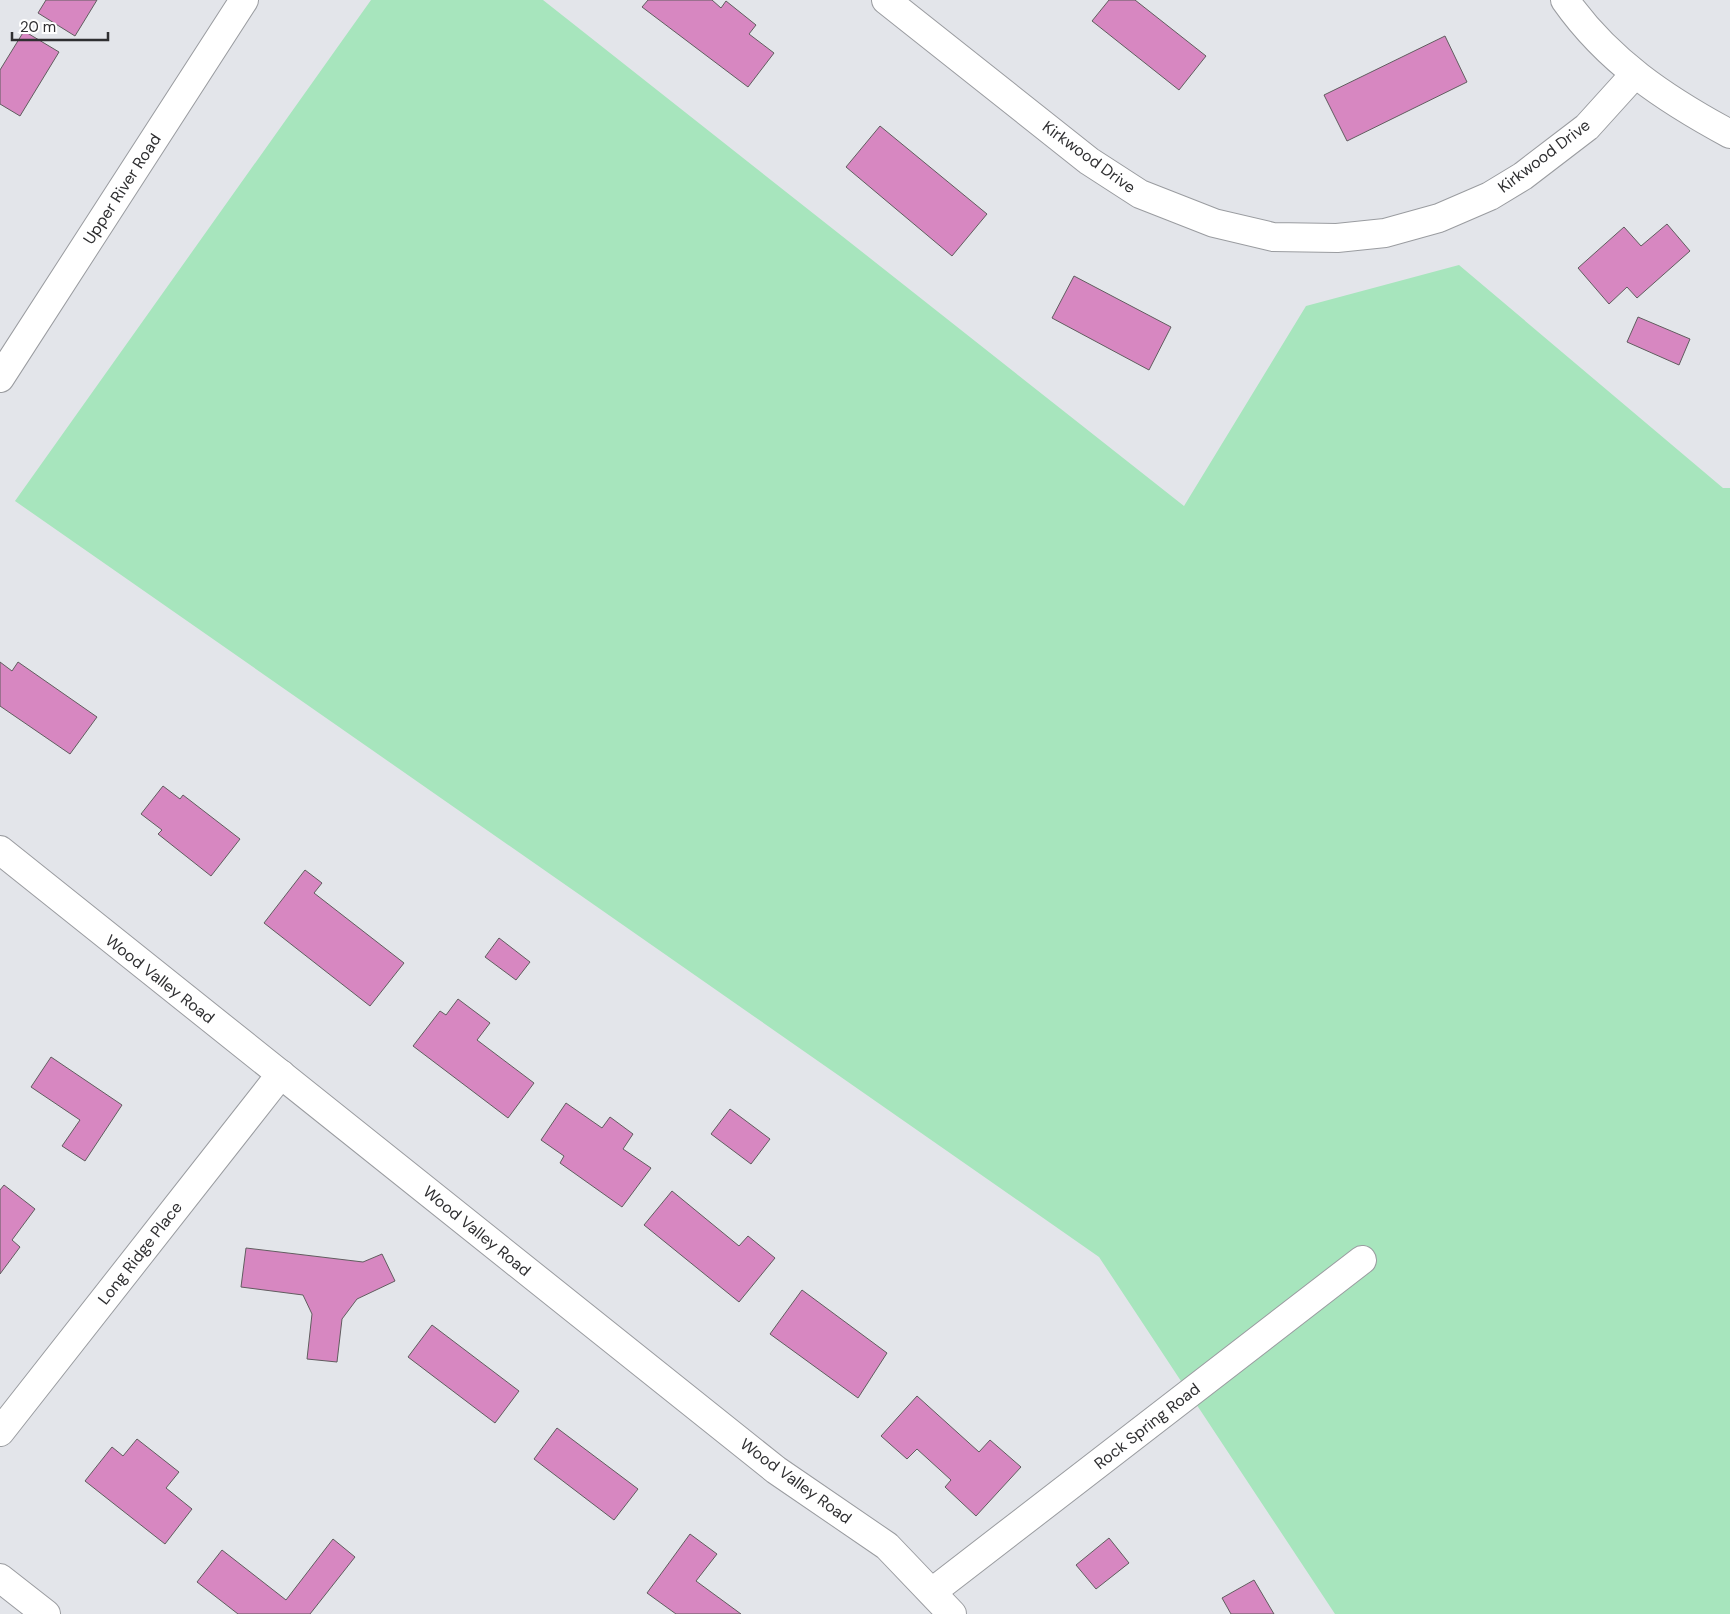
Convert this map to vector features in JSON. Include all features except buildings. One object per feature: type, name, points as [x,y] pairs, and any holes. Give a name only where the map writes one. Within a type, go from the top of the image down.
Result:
[{"type":"street","name":"Upper River Road","points":[[0,378],[244,0]]},
{"type":"street","name":"Kirkwood Drive","points":[[886,0],[1088,161],[1140,194],[1214,223],[1273,237],[1337,238],[1385,233],[1439,218],[1490,196],[1523,176],[1587,126],[1634,75]]},
{"type":"street","points":[[1565,0],[1576,16],[1634,75],[1694,114],[1730,134]]},
{"type":"street","name":"Wood Valley Road","points":[[0,850],[100,932],[281,1074],[776,1470],[887,1546],[952,1614]]},
{"type":"street","name":"Long Ridge Place","points":[[0,1432],[281,1074]]},
{"type":"street","name":"Rock Spring Road","points":[[932,1592],[1362,1260]]},
{"type":"street","points":[[0,1578],[46,1614]]},
{"type":"green space","points":[[371,0],[543,0],[1184,506],[1306,306],[1459,265],[1723,488],[1730,488],[1730,1614],[1335,1614],[1099,1257],[15,501]]}]
